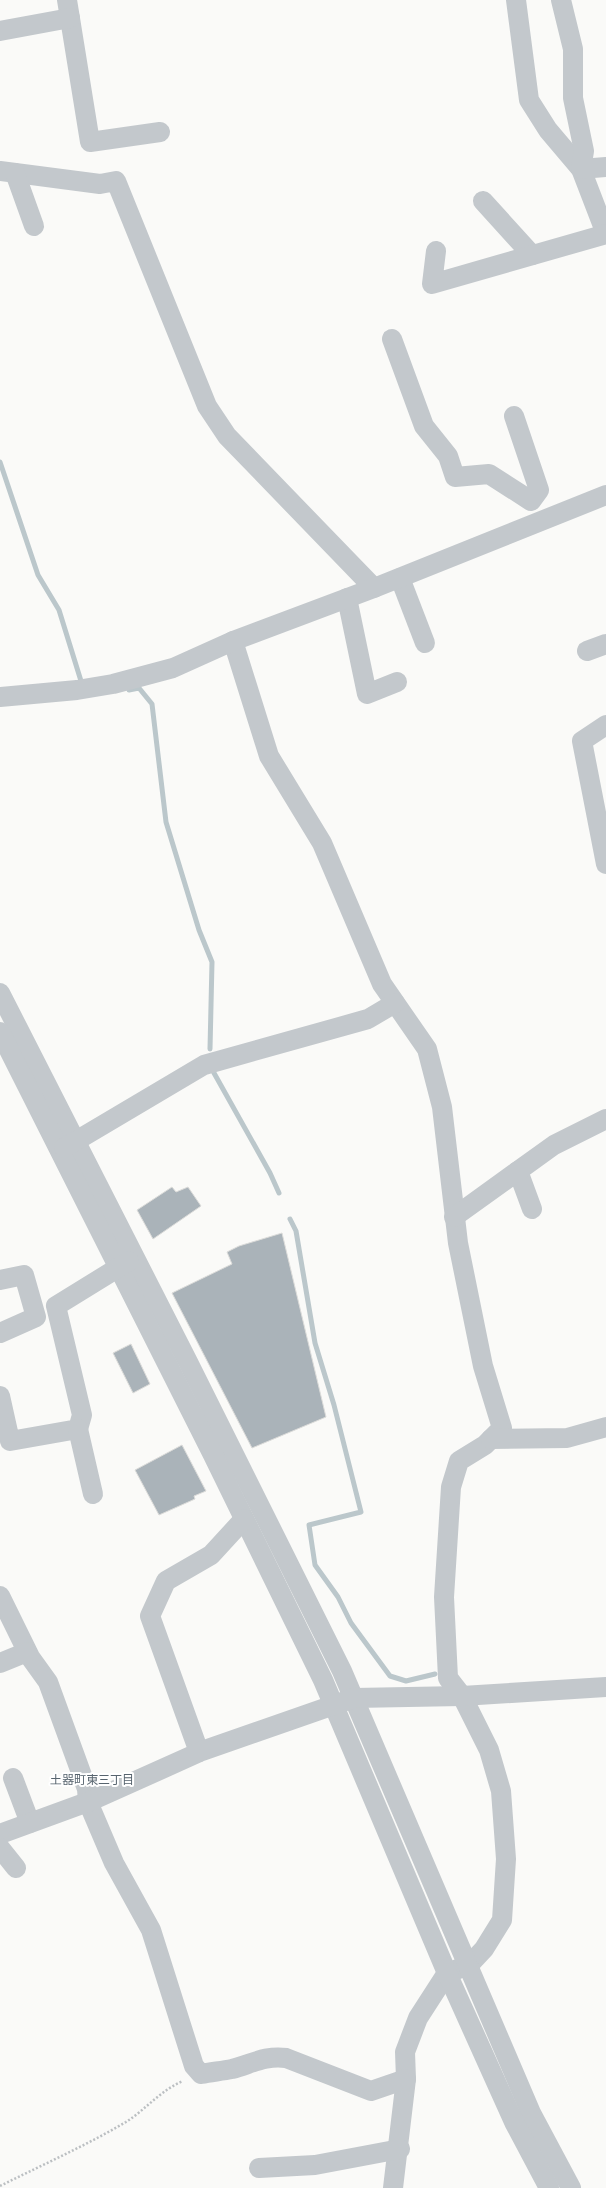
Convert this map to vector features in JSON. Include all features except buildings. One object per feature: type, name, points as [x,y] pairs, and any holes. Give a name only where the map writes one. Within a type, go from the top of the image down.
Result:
[{"type":"street","points":[[436,251],[432,284],[606,234],[581,169],[548,130],[529,100],[516,0]]},
{"type":"street","points":[[561,0],[573,49],[573,98],[584,151],[581,169]]},
{"type":"street","points":[[0,31],[68,9],[90,142],[160,132]]},
{"type":"street","points":[[581,169],[606,167]]},
{"type":"street","points":[[7,172],[34,226]]},
{"type":"street","points":[[7,172],[100,184],[116,181],[207,406],[227,436],[374,588]]},
{"type":"street","points":[[483,201],[532,255]]},
{"type":"street","points":[[392,339],[424,426],[448,456],[455,477],[489,474],[531,501],[540,523]]},
{"type":"street","points":[[514,416],[539,490],[531,501]]},
{"type":"street","points":[[0,697],[78,690],[113,684],[173,668],[233,641],[400,578],[540,523],[606,495]]},
{"type":"street","points":[[400,578],[425,630]]},
{"type":"street","points":[[348,598],[368,694],[397,682]]},
{"type":"street","points":[[233,641],[269,756],[322,843],[382,984],[427,1049],[442,1107],[454,1217],[483,1366],[502,1428],[485,1445],[459,1461],[451,1487],[444,1597],[448,1678],[462,1696],[489,1750],[501,1791],[506,1859],[502,1920],[484,1949],[469,1966],[447,1973],[418,2018],[405,2052],[406,2079],[400,2148],[394,2188]]},
{"type":"street","points":[[587,651],[606,644]]},
{"type":"street","points":[[606,725],[582,741],[606,864]]},
{"type":"street","points":[[0,993],[67,1146],[126,1262],[244,1519],[323,1680],[447,1973],[514,2122],[549,2188]]},
{"type":"street","points":[[67,1146],[204,1065],[368,1018],[395,1003]]},
{"type":"street","points":[[0,1032],[67,1146]]},
{"type":"street","points":[[454,1217],[554,1146],[606,1119]]},
{"type":"street","points":[[518,1171],[532,1209]]},
{"type":"street","points":[[0,1333],[36,1317],[56,1306],[126,1262]]},
{"type":"street","points":[[126,1262],[192,1368],[354,1698],[531,2112],[571,2188]]},
{"type":"street","points":[[0,1280],[24,1275],[36,1317]]},
{"type":"street","points":[[56,1306],[82,1415],[78,1429],[92,1494]]},
{"type":"street","points":[[0,1396],[10,1441],[78,1429]]},
{"type":"street","points":[[491,1439],[567,1438],[606,1427]]},
{"type":"street","points":[[199,1752],[150,1616],[166,1581],[211,1555],[244,1519]]},
{"type":"street","points":[[0,1596],[27,1652],[48,1682],[87,1789],[88,1802],[114,1864],[151,1930],[194,2066],[201,2074],[232,2069],[264,2058],[286,2058],[370,2091],[406,2079]]},
{"type":"street","points":[[0,1663],[27,1652]]},
{"type":"street","points":[[0,1834],[88,1802],[199,1752],[354,1698],[462,1696],[606,1687]]},
{"type":"street","points":[[13,1778],[30,1823]]},
{"type":"street","points":[[0,1848],[16,1868]]},
{"type":"street","points":[[259,2168],[314,2165],[400,2148]]},
{"type":"path","points":[[0,2186],[104,2135],[128,2120],[155,2098],[179,2083],[201,2074]]},
{"type":"waterway","points":[[0,462],[38,575],[59,610],[81,681]]},
{"type":"waterway","points":[[129,690],[139,688],[152,704],[166,822],[199,930],[212,962],[210,1049]]},
{"type":"waterway","points":[[214,1073],[270,1173],[279,1193]]},
{"type":"waterway","points":[[290,1219],[296,1231],[315,1343],[334,1405],[361,1512],[309,1525],[315,1565],[338,1597],[351,1623],[390,1676],[406,1681],[435,1674]]},
{"type":"district","name":"土器町東三丁目","points":[[92,1780]]}]
